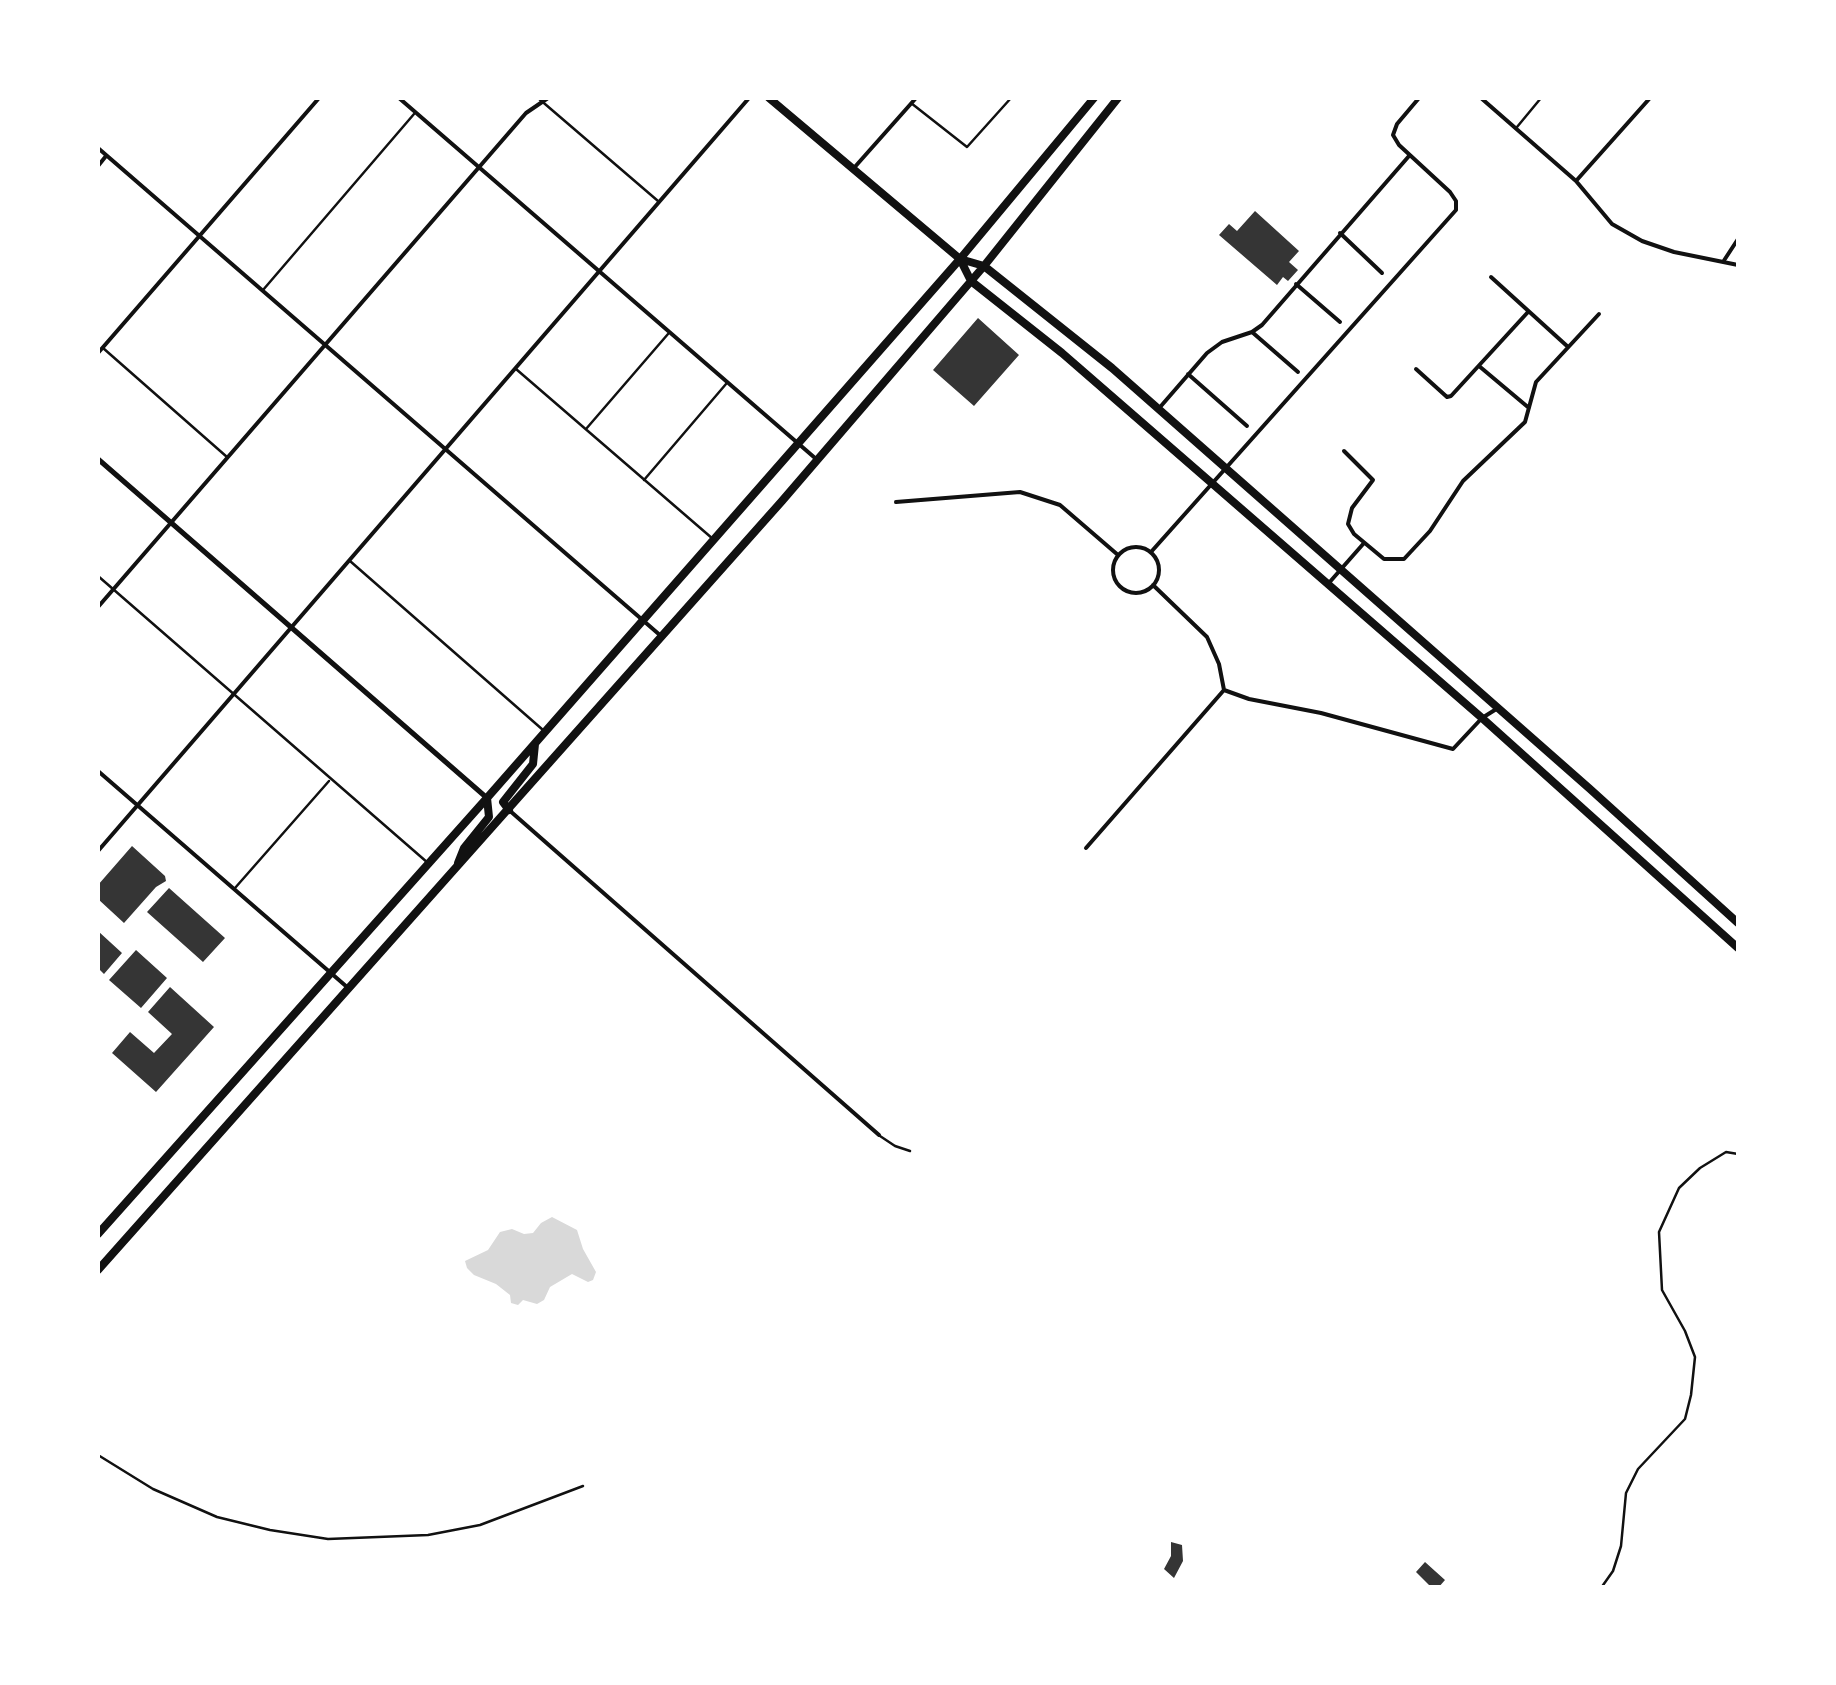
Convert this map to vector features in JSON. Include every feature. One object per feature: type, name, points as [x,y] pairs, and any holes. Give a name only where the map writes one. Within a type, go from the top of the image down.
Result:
[{"type":"main road","points":[[769,98],[960,259],[972,281],[1062,353],[1482,718],[1738,948]]},
{"type":"main road","points":[[98,1234],[488,798],[960,259],[1094,98]]},
{"type":"main road","points":[[98,1270],[817,460],[972,281],[1118,98]]},
{"type":"main road","points":[[960,259],[984,266],[1100,358],[1738,923]]},
{"type":"main road","points":[[509,810],[503,802],[533,764],[535,744]]},
{"type":"main road","points":[[456,870],[464,848],[489,817],[488,798]]},
{"type":"street","points":[[100,350],[318,98]]},
{"type":"street","points":[[399,98],[817,460]]},
{"type":"street","points":[[98,852],[750,98]]},
{"type":"street","points":[[853,169],[916,98]]},
{"type":"street","points":[[1151,552],[1456,210],[1456,200],[1450,192],[1393,136],[1397,124],[1420,98]]},
{"type":"street","points":[[1481,98],[1576,181],[1612,224],[1642,241],[1674,252],[1738,265]]},
{"type":"street","points":[[1576,181],[1650,98]]},
{"type":"street","points":[[98,607],[478,166],[543,99]]},
{"type":"street","points":[[98,148],[662,637]]},
{"type":"street","points":[[98,166],[106,156]]},
{"type":"street","points":[[1158,410],[1206,353],[1222,342],[1252,332],[1410,156]]},
{"type":"street","points":[[1340,233],[1382,273]]},
{"type":"street","points":[[1723,262],[1738,239]]},
{"type":"street","points":[[1491,277],[1567,346]]},
{"type":"street","points":[[1296,284],[1340,322]]},
{"type":"street","points":[[1416,370],[1447,397],[1451,396],[1528,312]]},
{"type":"street","points":[[1344,451],[1374,480],[1348,516],[1348,524],[1384,560],[1404,559],[1430,531],[1464,482],[1516,434],[1525,422],[1536,382],[1599,314]]},
{"type":"street","points":[[1252,332],[1298,372]]},
{"type":"street","points":[[1479,366],[1529,408]]},
{"type":"street","points":[[1188,374],[1246,426]]},
{"type":"street","points":[[98,459],[488,798]]},
{"type":"street","points":[[896,502],[1020,492],[1060,505],[1118,554]]},
{"type":"street","points":[[1328,584],[1364,543]]},
{"type":"street","points":[[1134,546],[1151,552],[1158,568],[1153,585],[1137,593],[1120,587],[1112,572],[1118,554],[1134,546]]},
{"type":"street","points":[[1153,585],[1207,637],[1224,690]]},
{"type":"street","points":[[1224,690],[1452,749],[1482,718],[1498,708]]},
{"type":"street","points":[[1086,848],[1224,690]]},
{"type":"street","points":[[98,771],[349,988]]},
{"type":"street","points":[[509,810],[879,1135]]},
{"type":"lane","points":[[911,103],[967,147],[1011,98]]},
{"type":"lane","points":[[1515,129],[1542,98]]},
{"type":"lane","points":[[543,99],[659,202]]},
{"type":"lane","points":[[262,291],[416,112]]},
{"type":"lane","points":[[586,429],[669,333]]},
{"type":"lane","points":[[100,350],[227,456]]},
{"type":"lane","points":[[516,370],[714,540]]},
{"type":"lane","points":[[644,480],[727,383]]},
{"type":"lane","points":[[349,560],[545,732]]},
{"type":"lane","points":[[98,576],[429,864]]},
{"type":"lane","points":[[234,890],[330,779]]},
{"type":"lane","points":[[879,1135],[910,1151]]},
{"type":"lane","points":[[98,1455],[153,1489],[217,1517],[328,1539],[428,1535],[463,1528],[583,1486]]},
{"type":"path","points":[[1601,1588],[1621,1546],[1626,1493],[1638,1469],[1685,1418],[1691,1395],[1695,1356],[1686,1331],[1662,1290],[1659,1232],[1679,1188],[1700,1168],[1726,1152],[1738,1154]]},
{"type":"shaded area","points":[[552,1217],[577,1230],[596,1272],[593,1280],[588,1282],[572,1274],[550,1287],[544,1300],[537,1304],[523,1300],[518,1305],[511,1303],[510,1295],[496,1284],[467,1268],[465,1261],[488,1250],[500,1232],[512,1229],[533,1233]]},
{"type":"building","points":[[1255,211],[1299,251],[1289,262],[1298,270],[1288,281],[1283,277],[1277,285],[1219,235],[1229,224],[1237,231]]},
{"type":"building","points":[[978,318],[1019,355],[974,406],[933,370]]},
{"type":"building","points":[[132,846],[166,881],[124,923],[98,899],[98,885]]},
{"type":"building","points":[[169,888],[225,938],[203,962],[147,912]]},
{"type":"building","points":[[98,931],[122,953],[104,974],[98,968]]},
{"type":"building","points":[[136,950],[167,978],[141,1008],[109,980]]},
{"type":"building","points":[[170,987],[214,1027],[156,1092],[112,1053],[130,1032],[154,1053],[172,1034],[148,1012]]},
{"type":"building","points":[[1171,1542],[1182,1545],[1183,1561],[1174,1578],[1164,1569],[1171,1556]]},
{"type":"building","points":[[1425,1562],[1445,1580],[1438,1588],[1432,1588],[1416,1572]]}]
